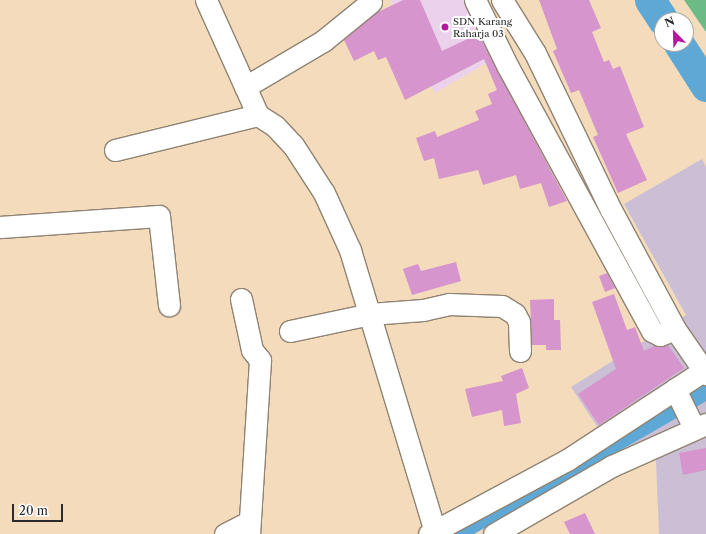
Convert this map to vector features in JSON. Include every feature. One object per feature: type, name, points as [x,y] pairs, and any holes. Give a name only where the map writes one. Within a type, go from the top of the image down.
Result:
[{"type":"street","points":[[206,0],[258,115],[275,126],[293,144],[324,193],[350,250],[433,533],[567,460],[676,392],[705,371],[668,331],[601,214],[522,60],[491,5]]},
{"type":"street","points":[[245,87],[323,41],[371,2]]},
{"type":"street","points":[[491,5],[522,60],[601,214]]},
{"type":"street","points":[[115,150],[258,115]]},
{"type":"street","points":[[0,227],[159,216],[170,305]]},
{"type":"street","points":[[225,534],[249,528],[260,360],[252,350],[241,299]]},
{"type":"street","points":[[290,331],[370,314],[423,310],[449,304],[502,306],[514,314],[519,322],[520,351]]},
{"type":"street","points":[[494,534],[612,466],[697,424],[676,392]]},
{"type":"shaded area","name":"SDN Karang Raharja 03","points":[[391,0],[471,0],[502,54],[435,93]]},
{"type":"shaded area","points":[[702,159],[706,167],[706,534],[659,534],[655,437],[614,452],[571,387],[686,315],[624,204]]},
{"type":"green space","points":[[684,0],[706,0],[706,32],[694,15],[694,12],[692,12]]},
{"type":"building","points":[[403,0],[420,0],[442,51],[478,34],[567,201],[549,207],[541,183],[520,189],[516,175],[483,185],[478,170],[439,179],[434,158],[424,161],[416,138],[435,131],[437,137],[479,120],[475,111],[492,104],[488,94],[497,90],[484,59],[405,100],[386,57],[378,60],[374,51],[354,61],[344,40],[376,13]]},
{"type":"building","points":[[539,0],[589,0],[601,28],[592,32],[604,62],[609,60],[613,69],[620,66],[644,127],[626,134],[647,180],[618,193],[593,137],[598,135],[579,90],[571,93],[553,51],[557,49]]},
{"type":"building","points":[[456,262],[461,281],[412,295],[403,269],[418,264],[421,271]]},
{"type":"building","points":[[607,273],[615,288],[605,292],[599,276]]},
{"type":"building","points":[[614,294],[627,330],[635,327],[644,351],[654,346],[668,345],[684,368],[599,425],[578,394],[616,369],[592,302]]},
{"type":"building","points":[[554,299],[554,320],[560,320],[561,350],[546,350],[546,345],[532,345],[530,300]]},
{"type":"building","points":[[522,368],[529,388],[516,394],[521,423],[504,426],[502,410],[472,417],[465,389],[503,381],[501,376]]},
{"type":"building","points":[[706,448],[706,470],[683,475],[679,453]]},
{"type":"building","points":[[585,513],[595,534],[570,534],[564,522]]},
{"type":"waterway","points":[[650,0],[658,12]]},
{"type":"waterway","points":[[684,52],[706,86]]},
{"type":"waterway","points":[[456,534],[706,391]]},
{"type":"place","name":"SDN Karang Raharja 03","points":[[445,27]]}]
